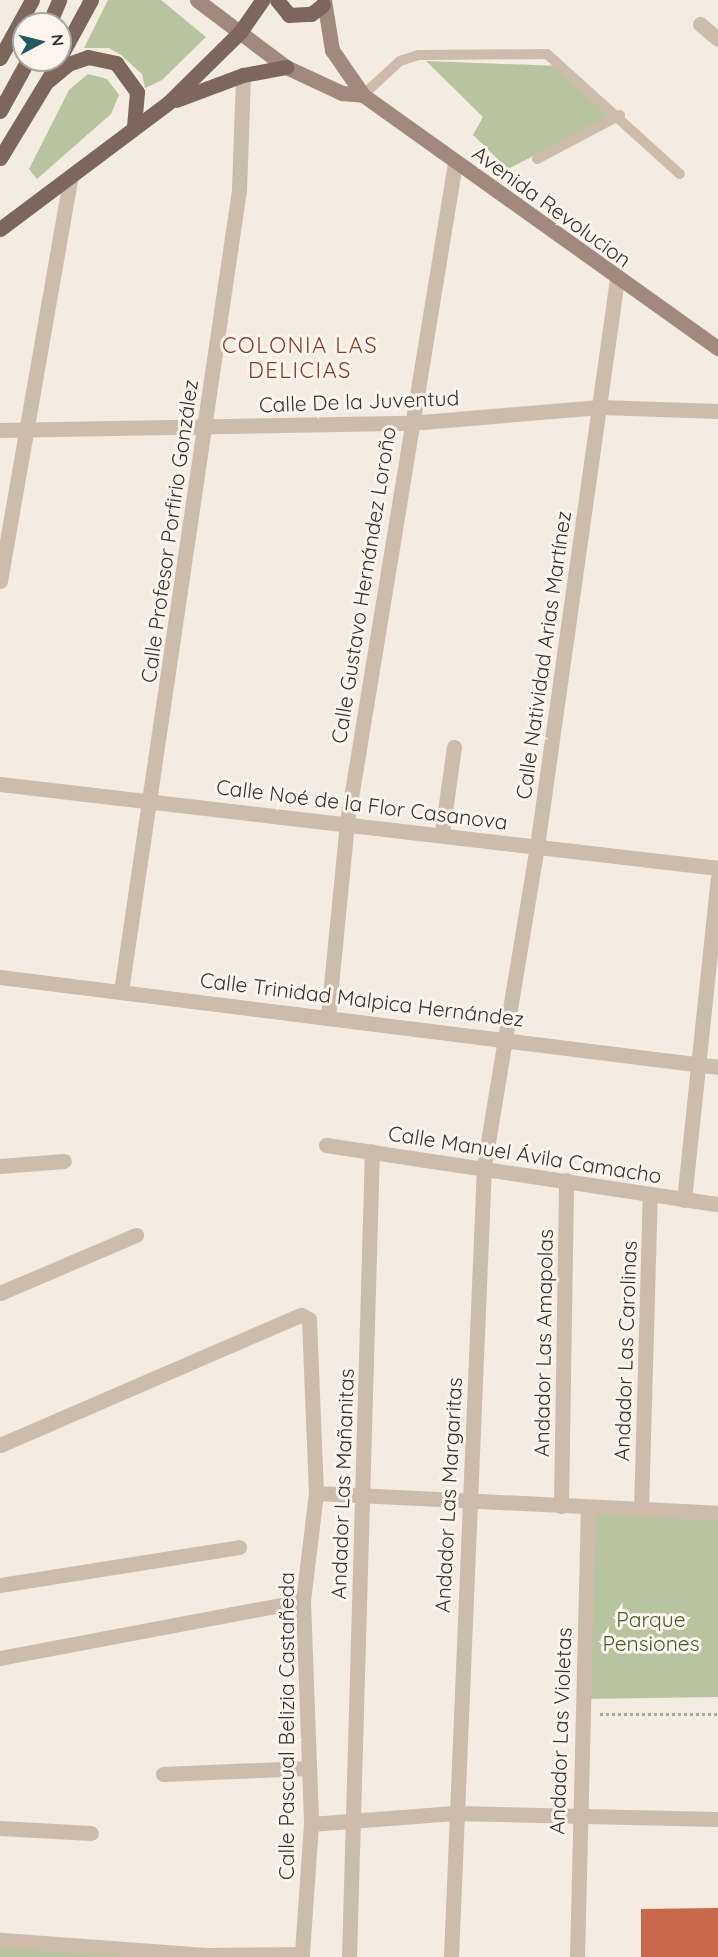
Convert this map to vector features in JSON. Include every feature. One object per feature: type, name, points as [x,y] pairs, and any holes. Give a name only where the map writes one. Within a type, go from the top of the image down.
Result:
[{"type":"main road","points":[[0,58],[32,0]]},
{"type":"main road","points":[[72,34],[91,0]]},
{"type":"main road","points":[[0,229],[134,125],[168,103],[240,32],[262,0]]},
{"type":"main road","points":[[276,0],[289,15],[311,14],[323,3]]},
{"type":"main road","points":[[49,80],[68,64],[88,57],[116,63],[137,92],[134,125]]},
{"type":"main road","points":[[168,103],[243,75],[286,67]]},
{"type":"main road","points":[[0,111],[21,72]]},
{"type":"main road","points":[[0,159],[53,72]]},
{"type":"street","points":[[197,0],[286,67],[342,93],[363,95]]},
{"type":"street","points":[[323,3],[332,50],[363,95]]},
{"type":"street","points":[[700,24],[718,39]]},
{"type":"street","name":"Calle Profesor Porfirio González","points":[[121,991],[152,801],[239,190],[243,75]]},
{"type":"street","name":"Avenida Revolucion","points":[[363,95],[617,279],[718,348]]},
{"type":"street","name":"Calle Gustavo Hernández Loroño","points":[[328,1016],[347,822],[455,163]]},
{"type":"street","points":[[0,581],[23,431],[71,176]]},
{"type":"street","name":"Calle Natividad Arias Martínez","points":[[503,1036],[537,846],[617,279]]},
{"type":"street","name":"Calle De la Juventud","points":[[0,430],[411,423],[600,407],[718,411]]},
{"type":"street","points":[[441,833],[454,747]]},
{"type":"street","name":"Calle Noé de la Flor Casanova","points":[[0,784],[347,822],[718,868]]},
{"type":"street","points":[[684,1200],[701,1064],[718,879]]},
{"type":"street","name":"Calle Trinidad Malpica Hernández","points":[[0,977],[503,1036],[718,1067]]},
{"type":"street","name":"Andador Las Margaritas","points":[[451,1957],[455,1813],[484,1166],[503,1036]]},
{"type":"street","name":"Calle Manuel Ávila Camacho","points":[[326,1146],[484,1166],[718,1204]]},
{"type":"street","name":"Andador Las Mañanitas","points":[[349,1957],[372,1151]]},
{"type":"street","points":[[0,1166],[64,1161]]},
{"type":"street","name":"Andador Las Amapolas","points":[[561,1506],[566,1180]]},
{"type":"street","name":"Andador Las Carolinas","points":[[641,1510],[650,1194]]},
{"type":"street","points":[[0,1293],[136,1235]]},
{"type":"street","name":"Calle Pascual Belizia Castañeda","points":[[0,1445],[301,1315],[309,1319],[316,1493],[303,1601],[307,1768],[311,1824],[302,1954],[206,1955],[0,1940]]},
{"type":"street","points":[[316,1493],[362,1499],[718,1514]]},
{"type":"street","name":"Andador Las Violetas","points":[[577,1957],[576,1818],[583,1714],[588,1507]]},
{"type":"street","points":[[0,1585],[239,1547]]},
{"type":"street","points":[[0,1658],[303,1601]]},
{"type":"street","points":[[163,1774],[307,1768]]},
{"type":"street","points":[[311,1824],[455,1813],[576,1818],[718,1819]]},
{"type":"street","points":[[0,1828],[91,1833]]},
{"type":"lane","points":[[363,95],[400,61],[420,55],[547,54],[620,115],[680,174]]},
{"type":"lane","points":[[537,159],[620,115]]},
{"type":"path","points":[[583,1714],[718,1714]]},
{"type":"green space","points":[[108,0],[161,0],[206,37],[162,80],[145,88],[142,74],[121,55],[109,48],[84,48]]},
{"type":"green space","points":[[426,61],[558,66],[611,116],[508,169],[473,135],[483,117]]},
{"type":"green space","points":[[88,74],[107,79],[119,95],[111,114],[37,179],[29,169],[69,90]]},
{"type":"green space","name":"Parque Pensiones","points":[[588,1507],[718,1513],[718,1697],[583,1699]]},
{"type":"green space","points":[[0,1943],[138,1957],[0,1957]]},
{"type":"building","points":[[718,1908],[718,1957],[641,1957],[641,1909]]},
{"type":"district","name":"COLONIA LAS DELICIAS","points":[[300,358]]}]
